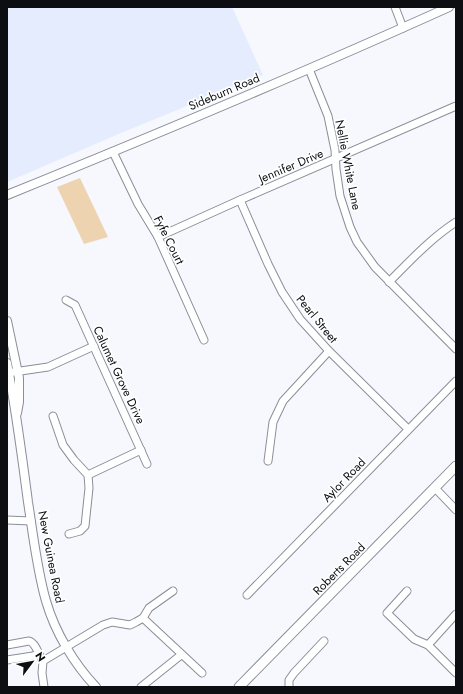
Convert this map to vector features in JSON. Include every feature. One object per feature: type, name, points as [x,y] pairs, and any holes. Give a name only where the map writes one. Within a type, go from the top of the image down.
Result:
[{"type":"main road","name":"Roberts Road","points":[[239,687],[456,466]]},
{"type":"street","points":[[395,7],[403,28]]},
{"type":"street","name":"Sideburn Road","points":[[7,195],[309,69],[449,7]]},
{"type":"street","name":"Nellie White Lane","points":[[309,69],[328,116],[335,146],[336,169],[340,196],[350,227],[367,257],[389,282],[456,348]]},
{"type":"street","name":"Jennifer Drive","points":[[158,237],[456,106]]},
{"type":"street","name":"Fyfe Court","points":[[113,152],[138,204],[158,237],[204,340]]},
{"type":"street","name":"Pearl Street","points":[[240,200],[282,292],[300,319],[329,351],[408,429]]},
{"type":"street","points":[[389,282],[426,245],[456,222]]},
{"type":"street","name":"Calumet Grove Drive","points":[[66,300],[75,305],[147,464]]},
{"type":"street","name":"New Guinea Road","points":[[7,322],[18,371],[19,402],[16,418]]},
{"type":"street","points":[[8,373],[48,366],[94,346]]},
{"type":"street","points":[[268,461],[273,422],[283,401],[329,351]]},
{"type":"street","name":"New Guinea Road","points":[[7,363],[31,521],[46,602],[67,648],[78,665],[96,687]]},
{"type":"street","name":"Aylor Road","points":[[247,595],[456,381]]},
{"type":"street","points":[[53,416],[63,445],[88,475],[89,488],[85,526],[80,531],[69,534]]},
{"type":"street","points":[[88,475],[141,450]]},
{"type":"street","points":[[435,488],[456,510]]},
{"type":"street","points":[[7,520],[31,521]]},
{"type":"street","points":[[43,661],[67,648],[103,625],[112,622],[130,625],[143,618],[149,608],[173,591]]},
{"type":"street","points":[[407,592],[388,613],[414,639],[428,645],[456,673]]},
{"type":"street","points":[[428,645],[456,614]]},
{"type":"street","points":[[143,618],[202,673]]},
{"type":"street","points":[[7,645],[29,641],[35,644],[38,654],[43,661],[42,673],[44,687]]},
{"type":"street","points":[[290,687],[289,680],[294,673],[324,642]]},
{"type":"street","points":[[7,660],[38,654]]},
{"type":"street","points":[[141,687],[181,655]]},
{"type":"shaded area","points":[[11,7],[232,7],[263,75],[121,133],[7,182],[7,9]]},
{"type":"shaded area","points":[[80,178],[108,237],[84,244],[57,187]]}]
